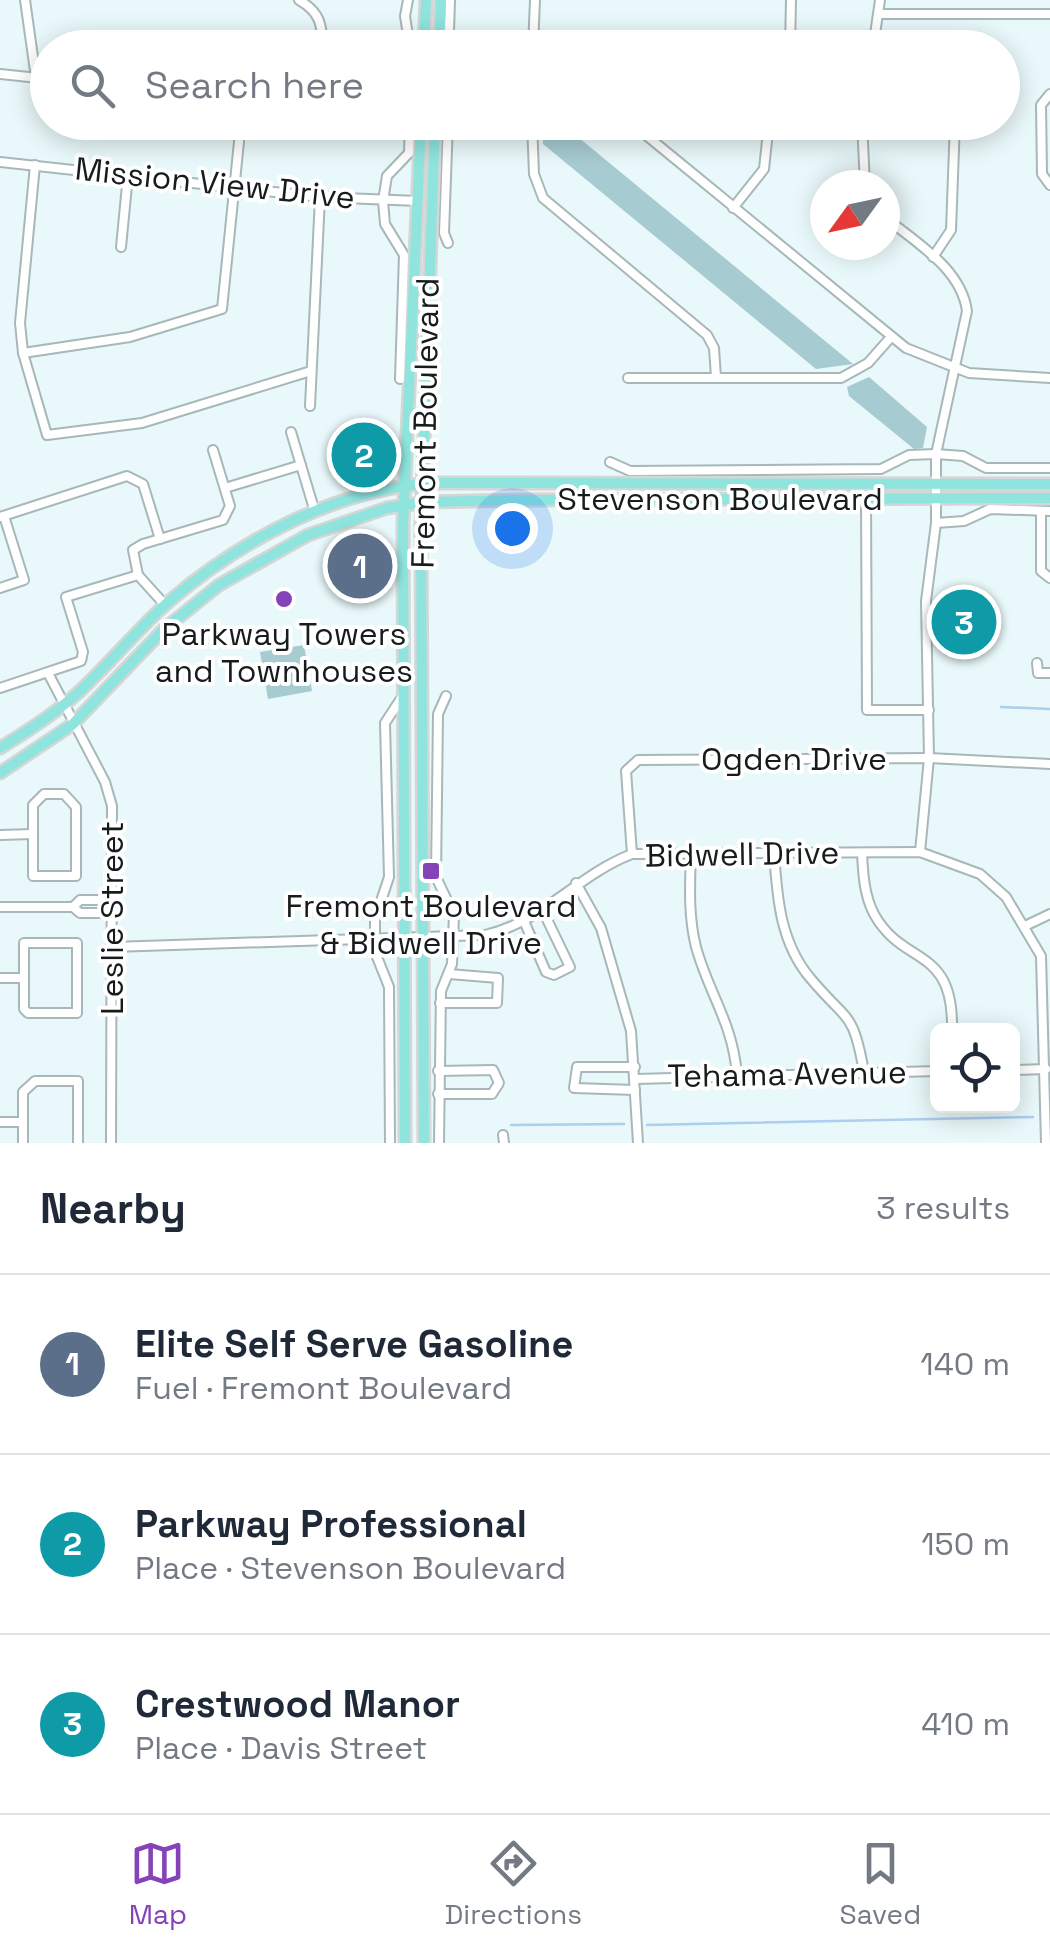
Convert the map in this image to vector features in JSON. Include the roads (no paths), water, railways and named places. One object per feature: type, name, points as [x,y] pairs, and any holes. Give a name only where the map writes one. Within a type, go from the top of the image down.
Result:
[{"type":"main road","points":[[425,30],[426,0]]},
{"type":"main road","points":[[440,30],[441,0]]},
{"type":"main road","name":"Fremont Boulevard","points":[[422,140],[424,1143]]},
{"type":"main road","name":"Fremont Boulevard","points":[[405,1143],[404,505],[424,200],[432,140]]},
{"type":"main road","name":"Stevenson Boulevard","points":[[0,748],[63,705],[166,605],[241,550],[315,512],[405,486],[1050,484]]},
{"type":"main road","name":"Stevenson Boulevard","points":[[0,773],[73,724],[169,625],[233,576],[311,534],[404,505],[1050,498]]},
{"type":"street","points":[[26,0],[30,31]]},
{"type":"street","points":[[299,0],[313,8],[322,30]]},
{"type":"street","points":[[408,0],[408,30]]},
{"type":"street","points":[[449,30],[450,0]]},
{"type":"street","points":[[535,30],[536,0]]},
{"type":"street","points":[[790,30],[791,0]]},
{"type":"street","points":[[877,30],[880,0]]},
{"type":"street","points":[[880,14],[1050,14]]},
{"type":"street","points":[[0,74],[30,77]]},
{"type":"street","points":[[1046,97],[1046,182]]},
{"type":"street","points":[[23,353],[130,338],[222,309],[240,140]]},
{"type":"street","points":[[383,200],[387,176],[408,153],[409,140]]},
{"type":"street","name":"Fremont Boulevard","points":[[447,140],[444,233],[448,243]]},
{"type":"street","points":[[533,140],[534,174],[544,198],[707,335],[714,348],[716,377]]},
{"type":"street","points":[[658,140],[733,208],[891,337],[925,358],[997,378],[1050,378]]},
{"type":"street","points":[[733,208],[761,175],[766,140]]},
{"type":"street","points":[[863,140],[864,170]]},
{"type":"street","points":[[933,257],[951,230],[954,140]]},
{"type":"street","name":"Mission View Drive","points":[[0,162],[320,197],[424,200]]},
{"type":"street","points":[[35,164],[20,323],[23,353],[47,435],[142,423],[312,371]]},
{"type":"street","points":[[120,246],[128,174]]},
{"type":"street","points":[[310,406],[320,197]]},
{"type":"street","name":"Fremont Boulevard","points":[[383,200],[386,224],[404,255],[400,379]]},
{"type":"street","points":[[900,230],[958,282],[965,298],[966,330],[939,426],[936,454],[936,523],[926,601],[930,758],[920,852]]},
{"type":"street","points":[[628,378],[841,378],[868,363],[891,337]]},
{"type":"street","points":[[291,432],[315,512]]},
{"type":"street","points":[[166,605],[138,575],[132,550],[223,520],[230,506],[213,450]]},
{"type":"street","name":"Stevenson Boulevard","points":[[610,462],[630,471],[881,469],[909,455],[936,454],[963,456],[986,468],[1050,468]]},
{"type":"street","points":[[224,488],[301,464]]},
{"type":"street","points":[[0,588],[24,580],[2,516],[127,476],[143,484],[160,539]]},
{"type":"street","points":[[866,497],[867,710],[929,710]]},
{"type":"street","points":[[936,523],[964,521],[990,509],[1045,511],[1041,570],[1050,578]]},
{"type":"street","points":[[0,688],[76,665],[83,652],[66,598],[138,575]]},
{"type":"street","points":[[1036,663],[1038,673],[1050,673]]},
{"type":"street","name":"Leslie Street","points":[[48,674],[110,794],[111,1143]]},
{"type":"street","name":"Fremont Boulevard","points":[[390,1143],[388,987],[377,965],[375,918],[389,877],[386,723],[404,694]]},
{"type":"street","points":[[439,1143],[440,1003],[454,937],[454,916],[436,877],[438,714],[446,696]]},
{"type":"street","name":"Ogden Drive","points":[[632,854],[626,771],[638,760],[930,758],[1050,764]]},
{"type":"street","points":[[44,794],[64,794],[76,807],[76,876],[33,876],[33,834],[33,806],[44,794]]},
{"type":"street","points":[[0,835],[33,834]]},
{"type":"street","points":[[691,852],[690,916],[697,950],[729,1024],[738,1074]]},
{"type":"street","points":[[774,852],[778,908],[786,937],[810,979],[856,1026],[864,1072]]},
{"type":"street","points":[[862,852],[863,880],[875,915],[889,933],[928,958],[942,977],[953,1004],[952,1023]]},
{"type":"street","name":"Bidwell Drive","points":[[112,947],[496,933],[524,921],[576,883],[632,854],[920,852],[980,874],[1006,897],[1027,925],[1042,956],[1046,1143]]},
{"type":"street","points":[[576,883],[601,928],[631,1032],[638,1143]]},
{"type":"street","points":[[73,907],[80,900],[111,900]]},
{"type":"street","points":[[0,907],[73,907],[80,913],[111,913]]},
{"type":"street","points":[[524,921],[546,972],[554,975],[570,967],[542,909]]},
{"type":"street","points":[[1027,925],[1050,914]]},
{"type":"street","points":[[24,943],[78,943],[77,1013],[28,1013],[24,1008],[24,978],[24,943]]},
{"type":"street","points":[[440,1003],[498,1003],[498,978],[449,974]]},
{"type":"street","points":[[0,978],[24,978]]},
{"type":"street","points":[[635,1067],[576,1068],[574,1088],[635,1090]]},
{"type":"street","points":[[1020,1070],[1046,1069]]},
{"type":"street","points":[[438,1070],[493,1070],[499,1084],[492,1094],[438,1094]]},
{"type":"street","name":"Tehama Avenue","points":[[636,1079],[930,1071]]},
{"type":"street","points":[[23,1143],[23,1092],[35,1081],[78,1081],[78,1143]]},
{"type":"street","points":[[0,1122],[23,1122]]},
{"type":"waterway","points":[[1001,707],[1050,709]]},
{"type":"waterway","points":[[647,1125],[1033,1117]]},
{"type":"waterway","points":[[511,1125],[624,1124]]},
{"type":"place","name":"Parkway Professional","points":[[364,455]]},
{"type":"place","name":"Elite Self Serve Gasoline","points":[[360,566]]},
{"type":"place","name":"Parkway Towers and Townhouses","points":[[284,599]]},
{"type":"place","name":"Crestwood Manor","points":[[964,622]]},
{"type":"place","name":"Fremont Boulevard & Bidwell Drive","points":[[431,871]]}]
